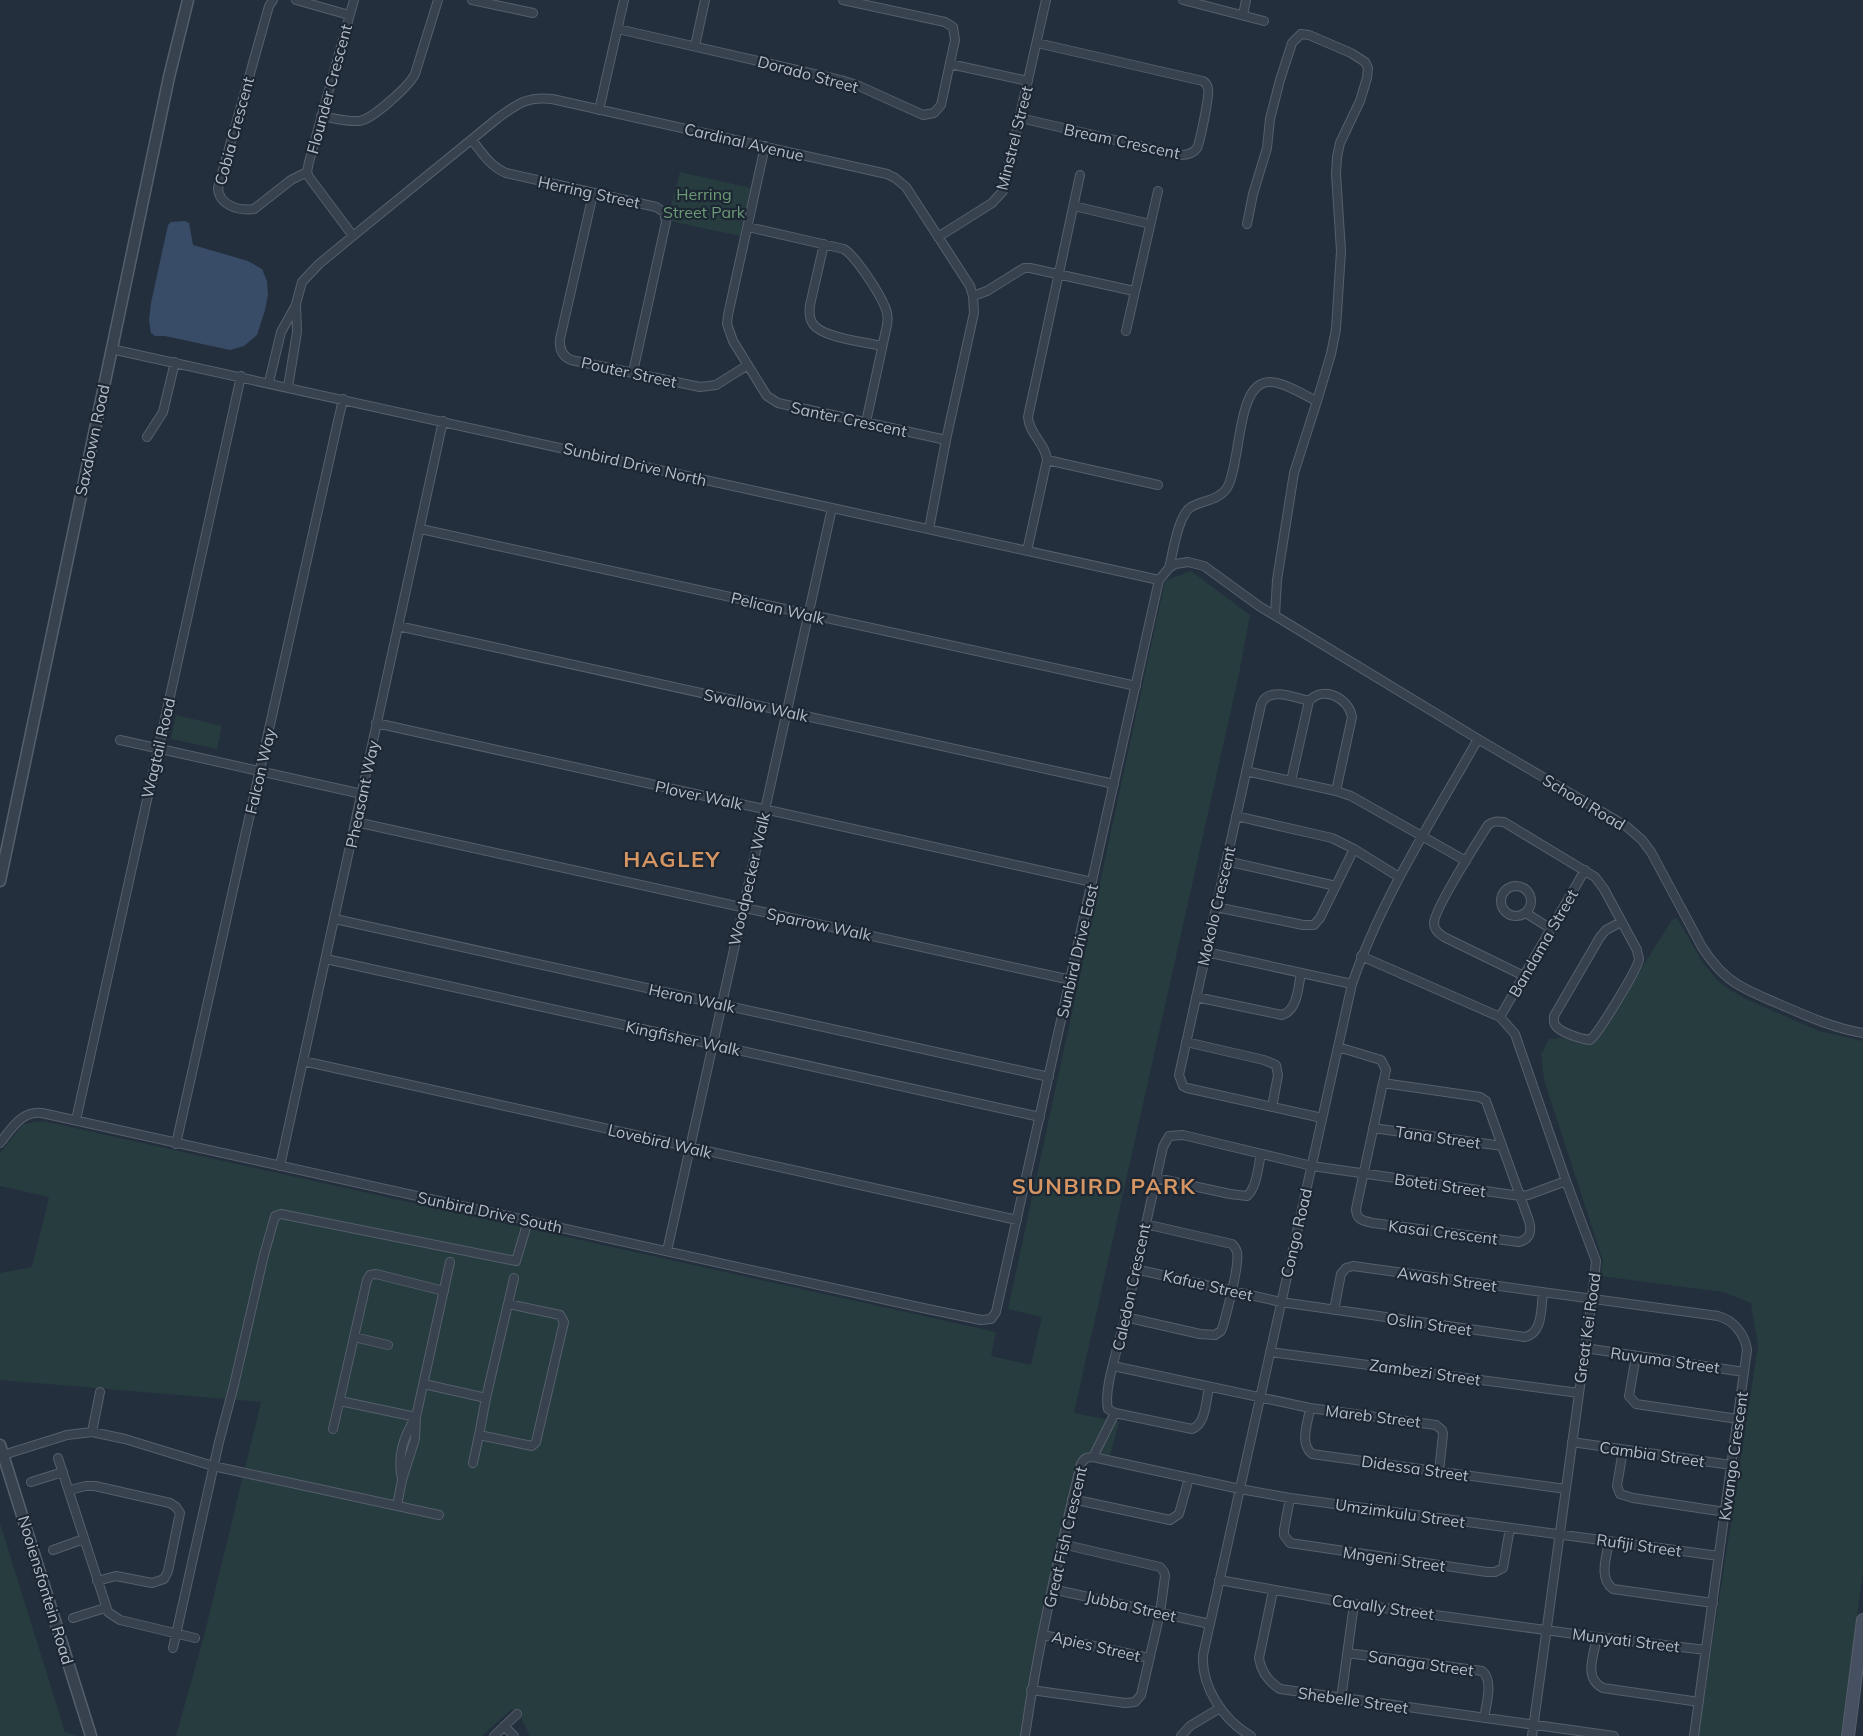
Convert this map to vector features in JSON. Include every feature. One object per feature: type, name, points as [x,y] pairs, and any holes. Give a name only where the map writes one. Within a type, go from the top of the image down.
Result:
[{"type":"main road","points":[[1848,1736],[1863,1620]]},
{"type":"street","name":"Saxdown Road","points":[[0,881],[111,348],[169,77],[188,0]]},
{"type":"street","name":"Cobia Crescent","points":[[273,0],[268,6],[218,194],[227,205],[248,210],[254,209],[291,180],[307,172]]},
{"type":"street","points":[[296,0],[349,15]]},
{"type":"street","name":"Flounder Crescent","points":[[353,236],[314,186],[307,172],[354,0]]},
{"type":"street","points":[[321,116],[349,121],[365,120],[409,84],[415,74],[438,0]]},
{"type":"street","points":[[472,0],[533,14]]},
{"type":"street","points":[[599,110],[624,0]]},
{"type":"street","points":[[695,46],[705,0]]},
{"type":"street","points":[[843,0],[945,22],[950,25],[956,35],[950,64],[1028,81]]},
{"type":"street","name":"Minstrel Street","points":[[938,237],[992,203],[1003,191],[1046,0]]},
{"type":"street","points":[[1184,0],[1264,21]]},
{"type":"street","points":[[1243,15],[1246,0]]},
{"type":"street","name":"Dorado Street","points":[[618,29],[841,80],[860,86],[923,115],[929,115],[938,110],[941,105],[950,64]]},
{"type":"street","points":[[1247,224],[1253,194],[1267,148],[1270,119],[1294,39],[1301,34],[1309,34],[1361,59],[1368,68],[1367,78],[1360,101],[1340,143],[1337,157],[1336,183],[1341,251],[1336,329],[1331,354],[1294,472],[1279,570],[1275,615]]},
{"type":"street","name":"Bream Crescent","points":[[1020,118],[1180,155],[1195,151],[1200,137],[1209,94],[1207,85],[1203,81],[1037,43]]},
{"type":"street","name":"Cardinal Avenue","points":[[288,387],[297,332],[298,290],[307,275],[513,107],[530,99],[552,99],[887,174],[906,187],[970,286],[973,296]]},
{"type":"street","name":"Herring Street","points":[[472,140],[485,158],[506,174],[661,209],[666,222],[633,372]]},
{"type":"street","name":"Santer Crescent","points":[[765,146],[727,324],[729,333],[767,396],[778,403],[946,440]]},
{"type":"street","points":[[1027,551],[1047,460],[1046,454],[1028,424],[1028,417],[1080,175]]},
{"type":"street","points":[[1126,331],[1158,191]]},
{"type":"street","name":"Pouter Street","points":[[593,194],[559,345],[563,354],[571,360],[692,386],[708,387],[716,386],[748,365]]},
{"type":"street","points":[[1074,206],[1150,224]]},
{"type":"street","points":[[747,227],[844,249],[852,256],[882,301],[888,319],[866,422]]},
{"type":"street","points":[[824,244],[810,305],[809,313],[813,324],[830,334],[882,346]]},
{"type":"street","points":[[929,529],[974,313],[973,296],[987,291],[1024,268],[1134,291]]},
{"type":"street","name":"Cardinal Avenue","points":[[269,382],[281,332],[296,304]]},
{"type":"street","name":"Sunbird Drive North","points":[[111,348],[1159,580]]},
{"type":"street","points":[[147,437],[163,412],[175,362]]},
{"type":"street","name":"Wagtail Road","points":[[76,1120],[241,376]]},
{"type":"street","points":[[1159,580],[1169,568],[1186,511],[1221,495],[1229,484],[1245,411],[1252,392],[1260,384],[1269,381],[1317,401]]},
{"type":"street","name":"Falcon Way","points":[[176,1144],[343,399]]},
{"type":"street","name":"Pheasant Way","points":[[280,1166],[444,421]]},
{"type":"street","points":[[1047,460],[1158,485]]},
{"type":"street","name":"Woodpecker Walk","points":[[667,1251],[832,508]]},
{"type":"street","name":"Pelican Walk","points":[[421,529],[1136,686]]},
{"type":"street","name":"School Road","points":[[1169,568],[1182,562],[1204,566],[1259,606],[1635,833],[1651,852],[1706,953],[1717,968],[1747,990],[1823,1023],[1863,1033]]},
{"type":"street","name":"Sunbird Drive East","points":[[991,1319],[996,1312],[1017,1220],[1159,580]]},
{"type":"street","name":"Swallow Walk","points":[[398,626],[1114,784]]},
{"type":"street","name":"Mokolo Crescent","points":[[1309,700],[1272,694],[1262,699],[1179,1075],[1183,1086],[1322,1118]]},
{"type":"street","points":[[1291,781],[1309,700],[1317,694],[1328,694],[1347,705],[1352,717],[1336,790]]},
{"type":"street","name":"Plover Walk","points":[[376,723],[1092,882]]},
{"type":"street","points":[[120,740],[362,794]]},
{"type":"street","name":"Congo Road","points":[[1251,1736],[1242,1731],[1220,1707],[1210,1690],[1202,1667],[1203,1655],[1352,984],[1361,956],[1399,877],[1478,740]]},
{"type":"street","points":[[1246,771],[1336,790],[1352,796],[1466,861]]},
{"type":"street","points":[[1236,816],[1332,838],[1399,877]]},
{"type":"street","points":[[1524,975],[1444,937],[1436,931],[1434,923],[1436,915],[1466,861],[1488,825],[1494,821],[1504,822],[1585,870],[1599,882],[1621,922],[1639,958],[1636,968],[1599,1031],[1590,1040],[1579,1038],[1555,1026],[1554,1016],[1600,937],[1606,930],[1621,922]]},
{"type":"street","name":"Sparrow Walk","points":[[356,822],[1071,980]]},
{"type":"street","points":[[1216,907],[1309,926],[1317,922],[1354,849]]},
{"type":"street","points":[[1226,861],[1336,886]]},
{"type":"street","name":"Bandama Street","points":[[1500,1017],[1585,870]]},
{"type":"street","points":[[1526,913],[1551,929]]},
{"type":"street","name":"Heron Walk","points":[[335,919],[1049,1077]]},
{"type":"street","points":[[1206,952],[1352,984]]},
{"type":"street","points":[[1361,956],[1500,1017]]},
{"type":"street","name":"Kingfisher Walk","points":[[326,959],[1040,1117]]},
{"type":"street","points":[[1196,997],[1282,1015],[1287,1014],[1293,1008],[1300,973]]},
{"type":"street","name":"Great Kei Road","points":[[1500,1017],[1515,1034],[1596,1261],[1532,1736]]},
{"type":"street","points":[[1186,1042],[1264,1060],[1276,1065],[1278,1075],[1272,1107]]},
{"type":"street","points":[[1338,1047],[1381,1060],[1386,1070],[1363,1174]]},
{"type":"street","name":"Lovebird Walk","points":[[303,1061],[1017,1220]]},
{"type":"street","points":[[1383,1083],[1483,1099],[1488,1104],[1520,1196]]},
{"type":"street","name":"Sunbird Drive South","points":[[0,1143],[17,1122],[30,1113],[42,1113],[981,1320],[991,1319]]},
{"type":"street","name":"Tana Street","points":[[1373,1128],[1502,1146]]},
{"type":"street","name":"Caledon Crescent","points":[[1260,1398],[1113,1366],[1165,1140],[1172,1135],[1183,1135],[1312,1166]]},
{"type":"street","points":[[1156,1178],[1247,1196],[1254,1186],[1261,1154]]},
{"type":"street","name":"Boteti Street","points":[[1312,1166],[1520,1196],[1566,1181]]},
{"type":"street","name":"Kasai Crescent","points":[[1363,1174],[1356,1212],[1360,1219],[1373,1223],[1519,1242],[1527,1239],[1531,1232],[1520,1196]]},
{"type":"street","points":[[173,1648],[213,1466],[275,1216],[281,1214],[516,1261],[528,1221]]},
{"type":"street","points":[[1125,1317],[1200,1334],[1218,1334],[1223,1326],[1238,1258],[1232,1244],[1145,1224]]},
{"type":"street","points":[[397,1506],[402,1480],[416,1438],[416,1417],[450,1262]]},
{"type":"street","name":"Awash Street","points":[[1334,1310],[1341,1274],[1344,1269],[1353,1266],[1592,1299]]},
{"type":"street","name":"Kafue Street","points":[[1135,1269],[1281,1302]]},
{"type":"street","points":[[333,1429],[370,1275],[376,1274],[444,1291]]},
{"type":"street","points":[[473,1463],[514,1278]]},
{"type":"street","name":"Oslin Street","points":[[1281,1302],[1528,1336],[1535,1333],[1538,1326],[1543,1292]]},
{"type":"street","name":"Kwango Crescent","points":[[1592,1299],[1724,1318],[1737,1328],[1746,1343],[1738,1419],[1694,1736]]},
{"type":"street","points":[[479,1435],[532,1446],[536,1442],[564,1322],[562,1317],[551,1313],[508,1304]]},
{"type":"street","points":[[354,1337],[388,1345]]},
{"type":"street","name":"Ruvuma Street","points":[[1585,1348],[1744,1372]]},
{"type":"street","name":"Zambezi Street","points":[[1270,1352],[1579,1393]]},
{"type":"street","points":[[1636,1356],[1629,1396],[1636,1404],[1738,1419]]},
{"type":"street","points":[[1113,1366],[1107,1404],[1108,1409],[1115,1413],[1192,1429],[1197,1427],[1202,1420],[1209,1387]]},
{"type":"street","points":[[424,1384],[486,1398]]},
{"type":"street","points":[[92,1432],[100,1392]]},
{"type":"street","name":"Mareb Street","points":[[1260,1398],[1310,1408],[1436,1425],[1442,1430],[1443,1440],[1439,1472]]},
{"type":"street","points":[[340,1401],[416,1417]]},
{"type":"street","name":"Didessa Street","points":[[1310,1408],[1305,1444],[1312,1454],[1566,1489]]},
{"type":"street","points":[[1093,1457],[1115,1413]]},
{"type":"street","points":[[2,1450],[67,1435],[92,1432],[125,1439],[213,1466],[439,1515]]},
{"type":"street","name":"Cambia Street","points":[[1572,1442],[1731,1465]]},
{"type":"street","name":"Nooiensfontein Road","points":[[2,1450],[92,1736]]},
{"type":"street","points":[[1623,1450],[1617,1486],[1620,1494],[1725,1512]]},
{"type":"street","name":"Great Fish Crescent","points":[[1025,1736],[1042,1635],[1083,1459],[1093,1457],[1240,1489]]},
{"type":"street","points":[[58,1458],[105,1608],[115,1618],[195,1638]]},
{"type":"street","points":[[31,1482],[63,1472]]},
{"type":"street","points":[[1072,1499],[1170,1520],[1179,1514],[1189,1478]]},
{"type":"street","points":[[69,1490],[95,1486],[170,1503],[180,1513],[168,1571],[164,1579],[152,1583],[116,1576],[97,1581]]},
{"type":"street","name":"Umzimkulu Street","points":[[1240,1489],[1290,1498],[1560,1534]]},
{"type":"street","name":"Mngeni Street","points":[[1290,1498],[1284,1530],[1284,1535],[1290,1543],[1487,1572],[1495,1572],[1503,1568],[1510,1528]]},
{"type":"street","name":"Rufiji Street","points":[[1560,1534],[1719,1556]]},
{"type":"street","points":[[53,1550],[84,1539]]},
{"type":"street","points":[[1609,1541],[1605,1577],[1608,1585],[1613,1588],[1713,1603]]},
{"type":"street","points":[[1031,1690],[1125,1703],[1135,1702],[1141,1695],[1160,1613],[1165,1576],[1160,1567],[1062,1544]]},
{"type":"street","name":"Cavally Street","points":[[1220,1580],[1354,1604],[1547,1630]]},
{"type":"street","name":"Jubba Street","points":[[1052,1589],[1210,1624]]},
{"type":"street","name":"Shebelle Street","points":[[1273,1591],[1259,1658],[1264,1672],[1280,1689],[1534,1724]]},
{"type":"street","points":[[1341,1699],[1354,1604]]},
{"type":"street","points":[[73,1618],[105,1608]]},
{"type":"street","name":"Munyati Street","points":[[1547,1630],[1706,1650]]},
{"type":"street","name":"Apies Street","points":[[1042,1635],[1149,1658]]},
{"type":"street","points":[[1597,1637],[1591,1673],[1593,1680],[1599,1686],[1699,1702]]},
{"type":"street","name":"Sanaga Street","points":[[1347,1653],[1482,1671],[1487,1674],[1489,1681],[1484,1718]]},
{"type":"street","points":[[1181,1736],[1190,1726],[1220,1707]]},
{"type":"street","points":[[494,1736],[518,1714]]},
{"type":"street","points":[[1534,1724],[1614,1736]]},
{"type":"street","points":[[504,1726],[514,1736]]},
{"type":"green space","name":"Herring Street Park","points":[[680,172],[751,188],[740,236],[670,221],[671,206]]},
{"type":"green space","points":[[1191,571],[1250,615],[1238,679],[1074,1413],[1119,1422],[1109,1459],[1083,1458],[1023,1736],[530,1736],[521,1718],[512,1709],[482,1736],[176,1736],[204,1636],[261,1402],[0,1380],[0,1273],[32,1267],[49,1197],[0,1186],[0,1153],[23,1124],[43,1121],[996,1332],[991,1356],[1031,1365],[1042,1317],[1008,1309],[1165,581]]},
{"type":"green space","points":[[176,715],[222,726],[217,749],[171,739]]},
{"type":"green space","points":[[1677,918],[1703,963],[1727,988],[1746,999],[1819,1031],[1863,1041],[1863,1571],[1841,1736],[1698,1736],[1758,1346],[1751,1303],[1723,1292],[1600,1276],[1603,1261],[1544,1080],[1541,1054],[1549,1039],[1562,1038],[1587,1043],[1597,1039],[1672,920]]},
{"type":"green space","points":[[0,1523],[65,1732],[78,1736],[0,1736]]},
{"type":"water","points":[[171,222],[189,223],[193,245],[248,261],[262,269],[267,281],[268,295],[265,310],[257,335],[244,346],[230,350],[165,336],[155,336],[151,333],[149,320],[151,303],[168,225]]},
{"type":"district","name":"HAGLEY","points":[[672,859]]},
{"type":"district","name":"SUNBIRD PARK","points":[[1104,1186]]}]
